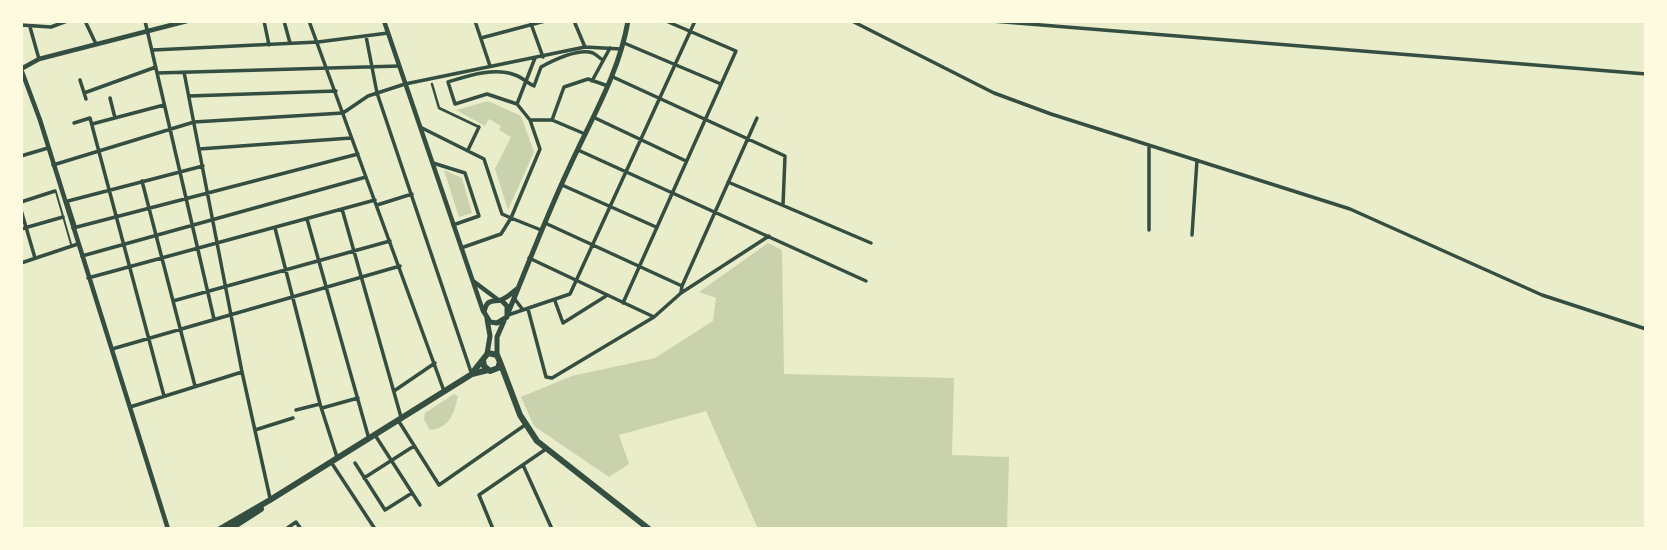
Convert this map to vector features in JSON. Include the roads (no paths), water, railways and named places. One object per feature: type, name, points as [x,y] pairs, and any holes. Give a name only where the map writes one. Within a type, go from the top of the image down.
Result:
[{"type":"main road","points":[[628,21],[624,46],[612,77],[561,184],[497,337],[497,355],[525,425],[546,449],[649,529]]},
{"type":"main road","points":[[508,384],[500,374],[484,366],[490,336],[484,312],[489,301],[499,300],[519,287]]},
{"type":"main road","points":[[499,300],[507,306],[507,316]]},
{"type":"main road","points":[[487,319],[497,323],[507,316]]},
{"type":"main road","points":[[220,529],[235,526],[270,500],[472,373],[485,357],[497,355]]},
{"type":"main road","points":[[472,373],[498,368],[500,362]]},
{"type":"street","points":[[21,25],[30,27],[41,23],[51,27],[67,21]]},
{"type":"street","points":[[145,21],[215,319]]},
{"type":"street","points":[[166,529],[81,256],[75,245],[74,228],[40,120],[21,69],[39,59],[187,21]]},
{"type":"street","points":[[264,21],[268,45]]},
{"type":"street","points":[[284,21],[290,43]]},
{"type":"street","points":[[309,21],[444,391]]},
{"type":"street","points":[[384,21],[484,312]]},
{"type":"street","points":[[414,22],[421,21]]},
{"type":"street","points":[[475,21],[490,66]]},
{"type":"street","points":[[481,38],[545,21]]},
{"type":"street","points":[[574,21],[584,47]]},
{"type":"street","points":[[623,303],[736,51],[666,21]]},
{"type":"street","points":[[507,316],[570,294],[695,21]]},
{"type":"street","points":[[852,21],[994,93],[1350,209],[1542,295],[1646,330]]},
{"type":"street","points":[[992,21],[1646,74]]},
{"type":"street","points":[[89,22],[96,44]]},
{"type":"street","points":[[530,23],[543,57]]},
{"type":"street","points":[[30,27],[39,59]]},
{"type":"street","points":[[152,50],[318,42],[388,33]]},
{"type":"street","points":[[366,36],[377,93],[472,373]]},
{"type":"street","points":[[53,165],[194,122],[343,113],[377,93],[405,84],[584,47],[624,46],[722,84]]},
{"type":"street","points":[[592,81],[610,48]]},
{"type":"street","points":[[461,248],[501,234],[511,218],[540,149],[530,120],[517,104],[487,94],[455,104],[448,82],[489,72],[516,75],[534,86],[541,67],[553,61],[581,52],[592,53],[603,60]]},
{"type":"street","points":[[517,104],[535,58]]},
{"type":"street","points":[[158,74],[399,66]]},
{"type":"street","points":[[80,80],[85,96],[156,67]]},
{"type":"street","points":[[184,72],[242,372],[270,500]]},
{"type":"street","points":[[454,74],[456,79]]},
{"type":"street","points":[[612,77],[785,156],[783,205]]},
{"type":"street","points":[[552,120],[564,87],[588,79],[608,86]]},
{"type":"street","points":[[432,84],[439,108],[479,127],[468,150]]},
{"type":"street","points":[[189,96],[336,91]]},
{"type":"street","points":[[110,98],[115,118]]},
{"type":"street","points":[[92,124],[165,105]]},
{"type":"street","points":[[593,117],[686,161]]},
{"type":"street","points":[[74,123],[90,118],[92,124],[164,397]]},
{"type":"street","points":[[681,293],[681,286],[757,118]]},
{"type":"street","points":[[530,120],[552,120],[585,134]]},
{"type":"street","points":[[420,127],[484,159],[502,214],[541,230]]},
{"type":"street","points":[[200,149],[352,138]]},
{"type":"street","points":[[1149,145],[1149,230]]},
{"type":"street","points":[[21,156],[48,148]]},
{"type":"street","points":[[577,149],[866,281]]},
{"type":"street","points":[[74,228],[358,154]]},
{"type":"street","points":[[1192,235],[1197,160]]},
{"type":"street","points":[[432,163],[465,173],[479,216],[453,225]]},
{"type":"street","points":[[68,201],[203,166]]},
{"type":"street","points":[[81,256],[366,177]]},
{"type":"street","points":[[142,181],[195,386]]},
{"type":"street","points":[[728,182],[871,243]]},
{"type":"street","points":[[561,184],[656,227]]},
{"type":"street","points":[[21,202],[55,191]]},
{"type":"street","points":[[88,278],[342,209],[412,194]]},
{"type":"street","points":[[342,209],[400,419],[439,485],[525,425]]},
{"type":"street","points":[[21,210],[23,228],[35,258]]},
{"type":"street","points":[[23,228],[63,217]]},
{"type":"street","points":[[307,219],[358,398],[372,437],[392,460],[420,505]]},
{"type":"street","points":[[545,223],[681,286]]},
{"type":"street","points":[[275,228],[334,460],[375,529]]},
{"type":"street","points":[[514,298],[525,309],[547,377],[552,378],[654,317],[681,293],[769,236]]},
{"type":"street","points":[[173,302],[391,241]]},
{"type":"street","points":[[21,262],[75,245]]},
{"type":"street","points":[[529,258],[654,317]]},
{"type":"street","points":[[110,350],[400,266]]},
{"type":"street","points":[[473,281],[499,300]]},
{"type":"street","points":[[555,301],[563,323],[607,295]]},
{"type":"street","points":[[394,391],[435,363]]},
{"type":"street","points":[[128,408],[242,372]]},
{"type":"street","points":[[296,410],[358,398]]},
{"type":"street","points":[[255,430],[293,418]]},
{"type":"street","points":[[364,478],[414,446]]},
{"type":"street","points":[[493,529],[479,495],[546,449]]},
{"type":"street","points":[[355,463],[385,510],[412,493]]},
{"type":"street","points":[[523,465],[552,529]]},
{"type":"street","points":[[286,529],[296,522],[301,529]]},
{"type":"lane","points":[[55,191],[75,245]]},
{"type":"lane","points":[[68,201],[74,228]]}]
